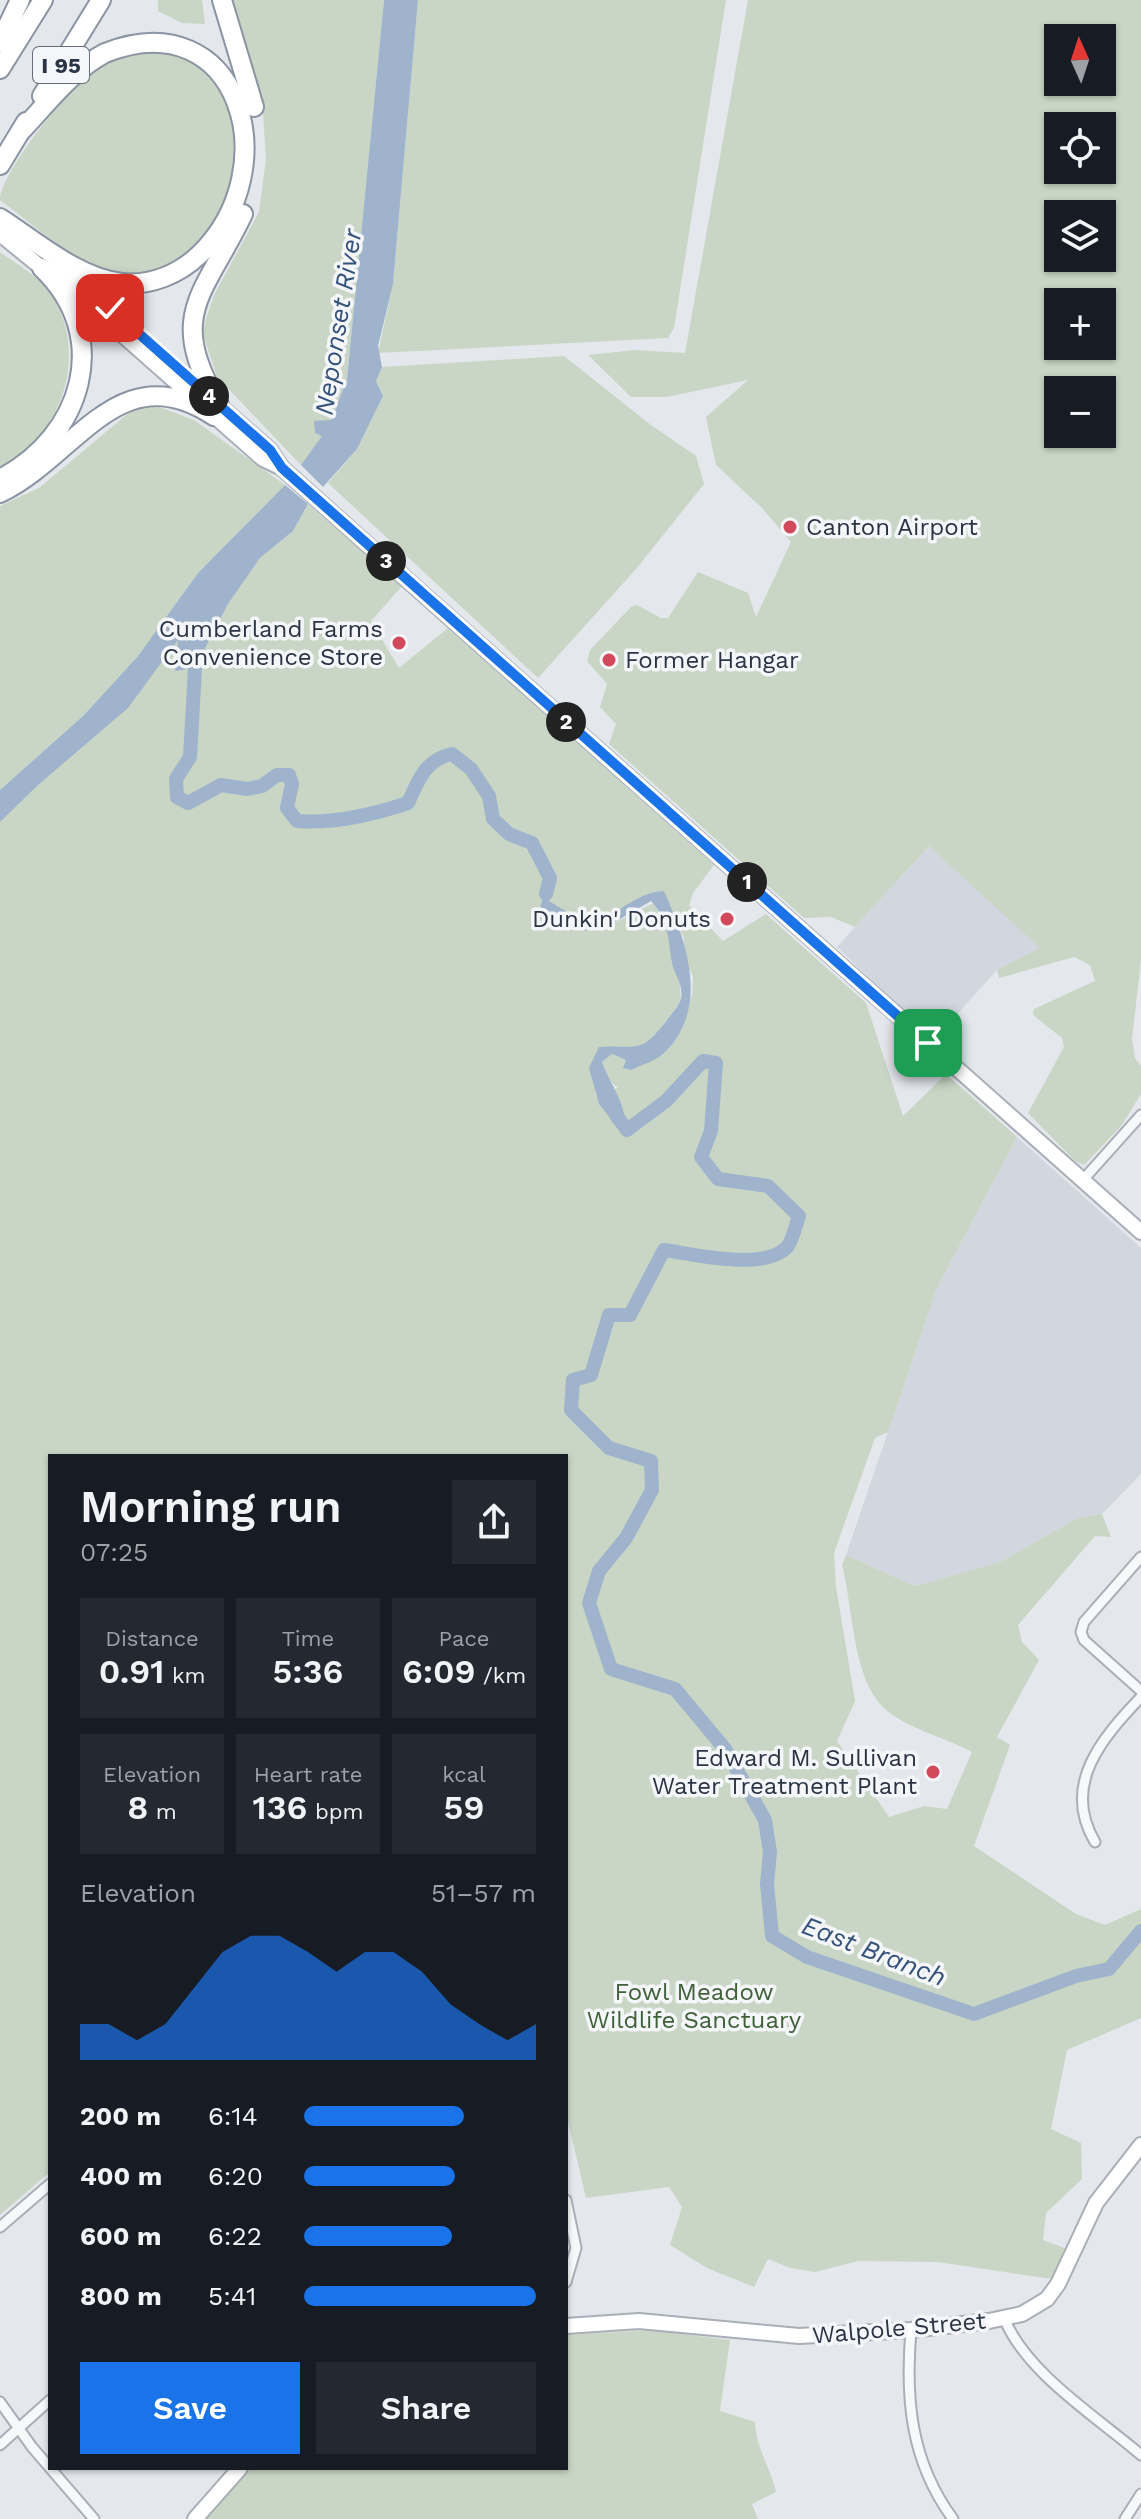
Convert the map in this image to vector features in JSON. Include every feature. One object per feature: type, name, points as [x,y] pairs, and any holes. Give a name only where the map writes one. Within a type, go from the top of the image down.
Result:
[{"type":"highway","points":[[0,42],[20,0]]},
{"type":"highway","name":"I 95","points":[[0,69],[43,0]]},
{"type":"highway","name":"I 95","points":[[0,165],[101,0]]},
{"type":"highway","points":[[217,410],[195,360],[193,318],[202,291],[250,196],[258,144],[253,104],[222,0]]},
{"type":"highway","points":[[0,218],[96,277],[125,284],[149,282],[180,270],[206,247],[231,211],[244,173],[246,129],[234,86],[207,54],[168,38],[129,43],[94,60],[21,131]]},
{"type":"highway","points":[[0,479],[30,459],[52,436],[68,412],[80,374],[83,343],[78,318],[64,292],[42,268]]},
{"type":"highway","points":[[0,493],[30,475],[109,410],[129,399],[171,396],[217,410]]},
{"type":"main road","points":[[0,218],[100,300],[217,410],[263,459],[282,468],[323,504],[1141,1232]]},
{"type":"main road","points":[[0,234],[217,410]]},
{"type":"main road","name":"Walpole Street","points":[[568,2326],[639,2321],[799,2336],[911,2330],[1022,2314],[1047,2299],[1068,2267],[1096,2203],[1141,2145]]},
{"type":"main road","points":[[195,2519],[238,2470]]},
{"type":"street","points":[[1082,1181],[1141,1115]]},
{"type":"street","points":[[1139,1553],[1084,1622],[1081,1632],[1084,1640],[1141,1691]]},
{"type":"street","points":[[1095,1842],[1084,1823],[1081,1807],[1087,1770],[1116,1723],[1141,1697]]},
{"type":"street","points":[[0,2227],[48,2186]]},
{"type":"street","points":[[568,2210],[576,2251],[568,2276]]},
{"type":"street","points":[[1004,2318],[1016,2343],[1033,2363],[1141,2455]]},
{"type":"street","points":[[911,2330],[914,2436],[918,2456],[934,2492],[953,2519]]},
{"type":"street","points":[[0,2402],[48,2462]]},
{"type":"street","points":[[0,2445],[48,2402]]},
{"type":"street","points":[[54,2470],[94,2519]]},
{"type":"street","points":[[1125,2519],[1141,2494]]},
{"type":"shaded area","points":[[929,846],[1042,948],[997,970],[934,1040],[837,947]]},
{"type":"shaded area","points":[[1017,1137],[1141,1248],[1141,1474],[1102,1514],[1078,1518],[1000,1562],[915,1586],[846,1555],[937,1288]]},
{"type":"green space","points":[[158,0],[202,0],[205,24],[182,23],[158,11]]},
{"type":"green space","points":[[228,0],[384,0],[347,379],[331,420],[324,422],[323,436],[301,465],[217,377],[202,331],[214,295],[259,212],[266,159],[263,115]]},
{"type":"green space","points":[[418,0],[726,0],[674,328],[668,338],[378,353],[393,284]]},
{"type":"green space","points":[[748,0],[1141,0],[1141,960],[1132,1039],[1135,1058],[1141,1066],[1141,1094],[1121,1126],[1084,1165],[1075,1161],[1028,1113],[1064,1047],[1062,1038],[1033,1015],[1034,1009],[1095,981],[1090,965],[1074,957],[999,978],[997,970],[1040,948],[929,846],[855,927],[831,917],[804,918],[609,744],[616,724],[600,707],[607,684],[587,661],[590,650],[631,607],[637,605],[661,618],[668,618],[698,572],[748,593],[756,617],[791,542],[762,508],[716,465],[706,417],[748,380],[667,397],[631,397],[588,355],[635,350],[685,353]]},
{"type":"green space","points":[[128,51],[189,51],[217,75],[233,104],[238,136],[235,171],[224,204],[206,235],[181,258],[151,273],[117,277],[105,274],[75,256],[0,200],[14,165],[48,118],[106,60]]},
{"type":"green space","points":[[0,252],[32,274],[48,290],[61,314],[68,338],[69,364],[55,413],[41,435],[0,468]]},
{"type":"green space","points":[[564,356],[651,425],[696,456],[704,484],[636,569],[538,678],[328,483],[357,449],[383,396],[376,381],[382,367]]},
{"type":"green space","points":[[143,401],[194,420],[285,485],[198,573],[138,656],[84,715],[0,790],[0,506],[39,488]]},
{"type":"green space","name":"Fowl Meadow Wildlife Sanctuary","points":[[308,504],[402,586],[371,621],[399,668],[448,628],[714,865],[693,893],[689,905],[723,941],[766,914],[866,1003],[903,1116],[946,1074],[1017,1137],[937,1288],[888,1432],[875,1438],[834,1553],[836,1587],[855,1701],[837,1741],[889,1817],[924,1806],[947,1809],[972,1752],[892,1715],[873,1694],[859,1660],[855,1640],[842,1565],[846,1555],[915,1586],[1000,1562],[1078,1518],[1102,1514],[1111,1537],[1095,1536],[1018,1625],[1022,1642],[1039,1660],[997,1737],[1010,1745],[974,1846],[1076,1914],[1105,1925],[1141,1909],[1141,2018],[1067,2050],[1051,2129],[1081,2143],[1082,2179],[1046,2213],[1043,2240],[1067,2249],[1052,2279],[938,2262],[858,2261],[815,2272],[790,2268],[768,2259],[754,2287],[707,2268],[670,2245],[682,2207],[669,2187],[586,2198],[568,2122],[568,1454],[48,1454],[48,2174],[0,2215],[0,805],[183,622],[175,670],[195,668],[228,604],[260,558],[293,531]],"holes":[[[551,873],[548,901],[582,921],[612,915],[664,892],[684,938],[684,960],[693,976],[692,996],[631,1070],[627,1060],[612,1054],[602,1062],[610,1081],[618,1088],[595,1095],[600,1048],[623,1046],[635,1049],[649,1043],[681,1001],[679,976],[671,961],[672,941],[654,903],[608,926],[584,931],[540,908]]]},
{"type":"green space","points":[[651,2330],[730,2340],[720,2411],[755,2422],[758,2441],[776,2492],[752,2504],[758,2519],[201,2519],[245,2470],[568,2470],[568,2335]]},
{"type":"water","points":[[384,0],[418,0],[393,284],[378,346],[382,367],[376,381],[383,396],[357,449],[323,487],[301,465],[322,436],[315,433],[314,421],[331,420],[347,379]]},
{"type":"water","points":[[285,485],[308,504],[293,531],[260,558],[228,604],[195,668],[175,671],[178,640],[128,708],[0,822],[0,790],[84,715],[138,656],[198,573]]},
{"type":"water","points":[[550,872],[549,901],[582,921],[603,917],[642,896],[664,891],[686,952],[690,995],[687,1016],[678,1035],[661,1056],[631,1070],[623,1068],[626,1060],[612,1054],[602,1062],[622,1106],[626,1138],[599,1104],[589,1068],[599,1047],[644,1044],[679,1004],[681,988],[672,963],[666,928],[651,901],[608,926],[584,931],[540,908]]},
{"type":"waterway","name":"East Branch","points":[[196,651],[190,757],[176,779],[177,797],[188,803],[221,785],[247,789],[262,786],[277,775],[289,775],[292,784],[287,808],[297,821],[353,818],[408,803],[429,766],[452,754],[471,769],[489,796],[493,819],[509,834],[532,843],[550,878],[546,894]]},
{"type":"waterway","name":"East Branch","points":[[616,1115],[627,1130],[666,1101],[703,1061],[716,1063],[711,1131],[701,1157],[718,1179],[768,1186],[799,1216],[788,1246],[778,1254],[764,1258],[729,1259],[664,1250],[630,1315],[609,1315],[591,1375],[573,1380],[571,1410],[609,1448],[651,1461],[652,1490],[626,1538],[599,1571],[589,1603],[611,1669],[675,1689],[725,1749],[765,1820],[770,1852],[767,1884],[772,1936],[807,1957],[974,2014],[1076,1976],[1109,1969],[1141,1931]]},
{"type":"place","name":"Canton Airport","points":[[790,527]]},
{"type":"place","name":"Cumberland Farms Convenience Store","points":[[399,643]]},
{"type":"place","name":"Former Hangar","points":[[609,660]]},
{"type":"place","name":"Dunkin' Donuts","points":[[727,919]]},
{"type":"place","name":"Edward M. Sullivan Water Treatment Plant","points":[[933,1772]]},
{"type":"route","points":[[110,308],[270,450],[282,468],[928,1043]]},
{"type":"water label","name":"Neponset River","points":[[338,322]]}]
